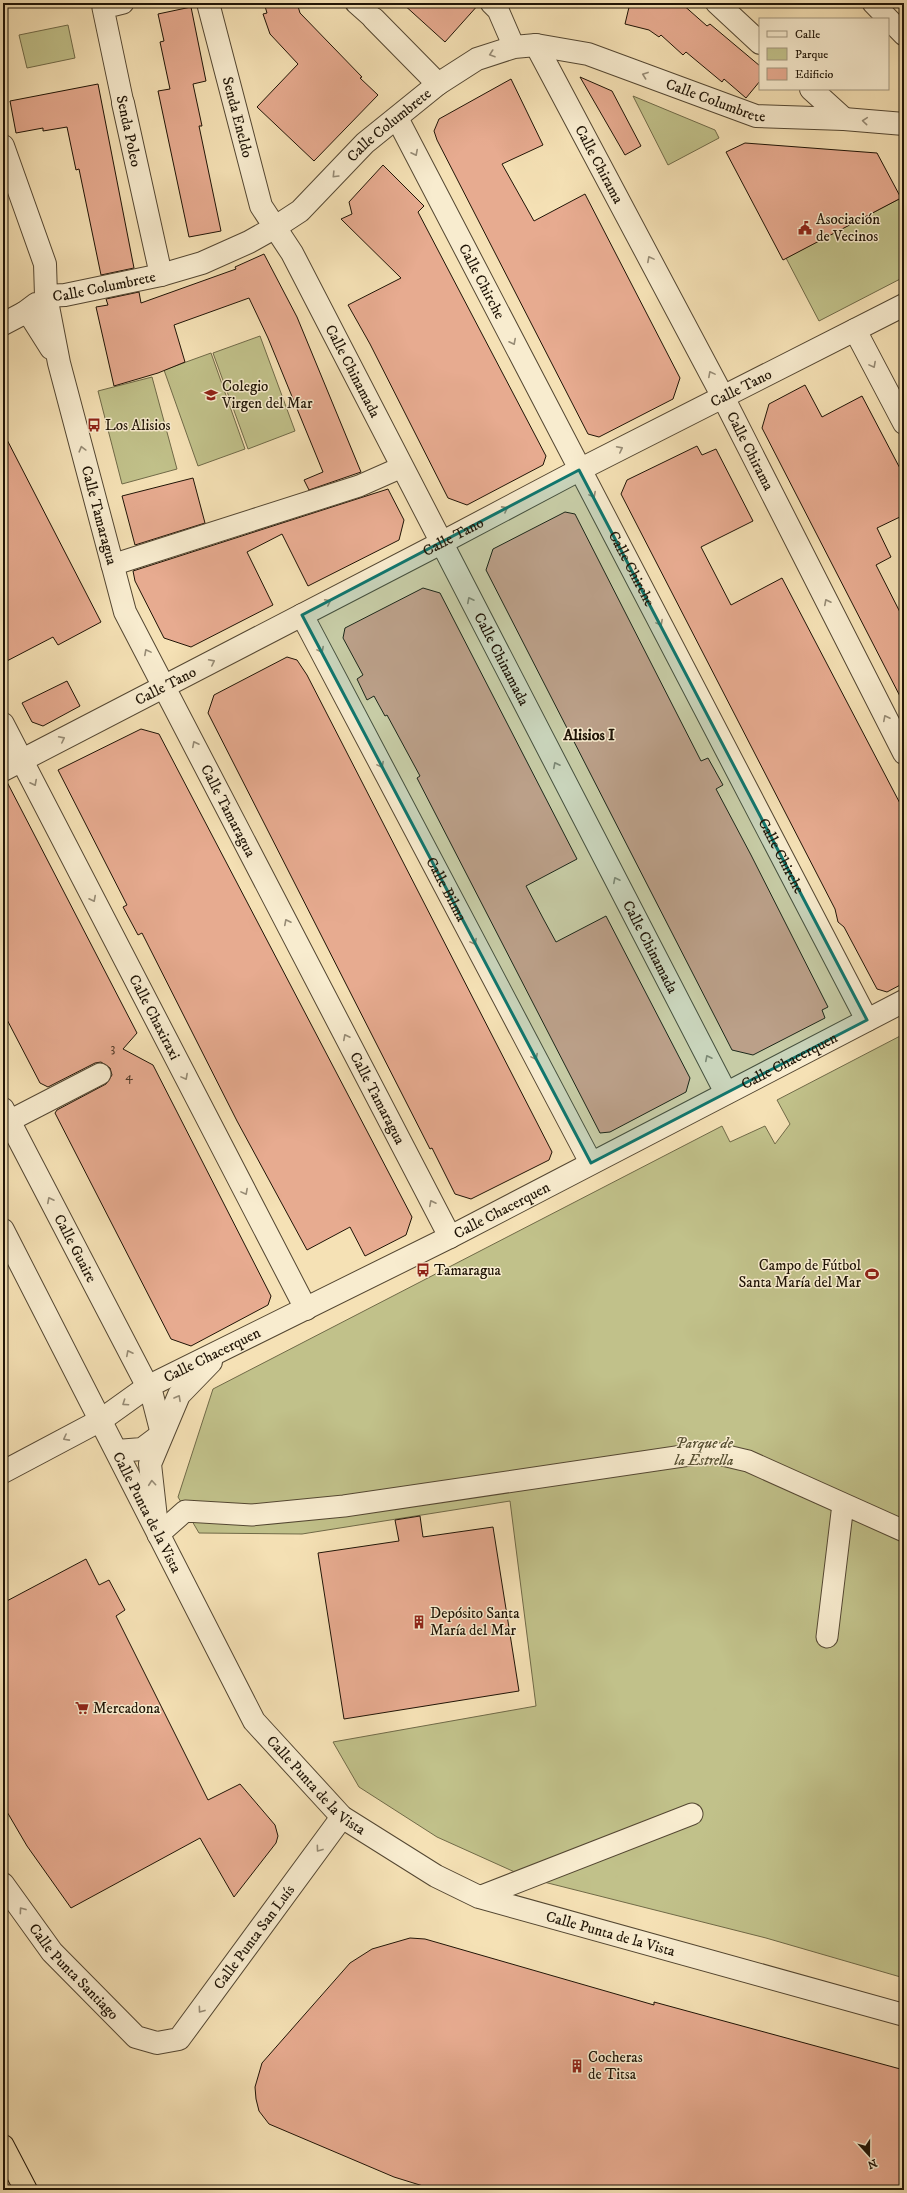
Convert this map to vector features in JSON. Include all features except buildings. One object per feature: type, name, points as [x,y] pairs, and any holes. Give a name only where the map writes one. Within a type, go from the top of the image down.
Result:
[{"type":"highway","points":[[3,2146],[26,2190]]},
{"type":"highway","points":[[3,2163],[26,2190]]},
{"type":"street","name":"Senda Poleo","points":[[123,3],[102,8],[161,275]]},
{"type":"street","name":"Senda Eneldo","points":[[208,3],[261,206],[274,228]]},
{"type":"street","points":[[356,3],[374,19],[438,84]]},
{"type":"street","points":[[490,3],[498,10],[514,47]]},
{"type":"street","points":[[716,3],[759,41]]},
{"type":"street","points":[[873,3],[894,22],[904,35]]},
{"type":"street","name":"Calle Columbrete","points":[[3,146],[45,264],[46,296],[65,295],[161,275],[202,263],[274,228],[300,210],[365,143],[438,84],[477,59],[514,47],[536,45],[588,54],[756,116],[844,119],[904,124]]},
{"type":"street","name":"Calle Chirama","points":[[536,45],[723,397],[904,752]]},
{"type":"street","points":[[812,90],[844,119]]},
{"type":"street","name":"Calle Chirche","points":[[397,118],[867,1020]]},
{"type":"street","name":"Calle Chinamada","points":[[274,228],[292,253],[726,1093]]},
{"type":"street","points":[[3,324],[24,314],[46,296]]},
{"type":"street","name":"Calle Tamaragua","points":[[46,296],[59,363],[125,612],[165,686],[450,1237]]},
{"type":"street","name":"Calle Tano","points":[[3,770],[441,544],[580,470],[904,305]]},
{"type":"street","name":"Calle Tamaragua","points":[[24,314],[32,318],[42,331],[59,363]]},
{"type":"street","points":[[855,330],[904,423]]},
{"type":"street","points":[[112,564],[359,486],[402,467]]},
{"type":"street","name":"Calle Bilma","points":[[302,615],[591,1163]]},
{"type":"street","name":"Calle Chaxiraxi","points":[[3,724],[306,1309]]},
{"type":"street","name":"Calle Chacerquen","points":[[3,1472],[101,1420],[147,1387],[450,1237],[904,1000]]},
{"type":"street","points":[[6,1115],[100,1074]]},
{"type":"street","name":"Calle Guaire","points":[[6,1115],[152,1395],[162,1434]]},
{"type":"street","name":"Calle Punta de la Vista","points":[[3,1230],[254,1721],[342,1817],[436,1876],[479,1897],[904,2015]]},
{"type":"street","points":[[158,1535],[150,1464],[179,1394],[220,1351]]},
{"type":"street","points":[[117,1451],[142,1449],[162,1434]]},
{"type":"street","points":[[158,1535],[185,1511],[252,1515],[344,1506],[710,1452],[748,1461],[904,1531]]},
{"type":"street","points":[[827,1637],[843,1504]]},
{"type":"street","points":[[479,1897],[692,1814]]},
{"type":"street","name":"Calle Punta San Luís","points":[[157,2043],[179,2039],[342,1817]]},
{"type":"street","name":"Calle Punta Santiago","points":[[3,1884],[57,1957],[136,2038],[157,2043]]},
{"type":"highlighted area","points":[[579,470],[867,1020],[591,1163],[302,615]]},
{"type":"green space","points":[[68,25],[75,58],[27,68],[19,35]]},
{"type":"green space","points":[[633,96],[715,130],[719,138],[668,165]]},
{"type":"green space","points":[[901,198],[904,204],[904,277],[819,321],[786,258]]},
{"type":"green space","points":[[260,336],[295,431],[248,449],[213,353]]},
{"type":"green space","points":[[211,353],[245,449],[198,466],[164,370]]},
{"type":"green space","points":[[152,377],[177,469],[122,484],[98,391]]},
{"type":"green space","name":"Parque de la Estrella","points":[[904,1034],[904,1978],[766,1938],[528,1878],[437,1837],[359,1787],[333,1742],[536,1706],[510,1501],[302,1534],[199,1533],[178,1497],[213,1389],[722,1126],[730,1142],[765,1126],[775,1144],[790,1124],[777,1100]]},
{"type":"place","name":"Asociación de Vecinos","points":[[805,228]]},
{"type":"place","name":"Colegio Virgen del Mar","points":[[211,395]]},
{"type":"place","name":"Los Alisios","points":[[94,425]]},
{"type":"place","name":"Tamaragua","points":[[423,1270]]},
{"type":"place","name":"Campo de Fútbol Santa María del Mar","points":[[872,1274]]},
{"type":"place","name":"Depósito Santa María del Mar","points":[[419,1622]]},
{"type":"place","name":"Mercadona","points":[[82,1708]]},
{"type":"place","name":"Cocheras de Titsa","points":[[577,2066]]},
{"type":"district","name":"Alisios I","points":[[589,734]]}]
